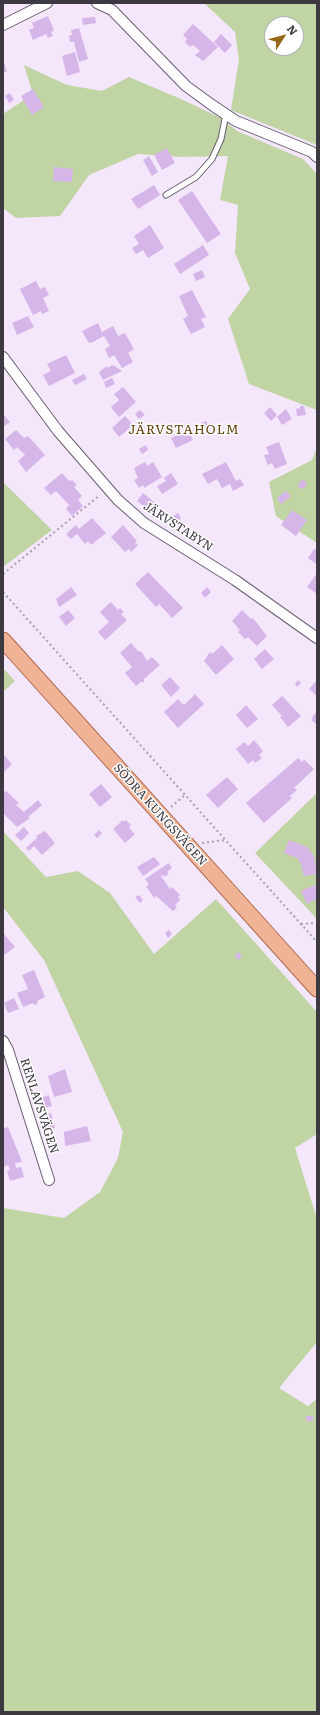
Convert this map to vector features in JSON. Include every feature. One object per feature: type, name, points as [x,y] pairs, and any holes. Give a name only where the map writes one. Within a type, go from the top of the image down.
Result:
[{"type":"main road","name":"SÖDRA KUNGSVÄGEN","points":[[3,640],[317,990]]},
{"type":"street","points":[[3,25],[47,3]]},
{"type":"street","points":[[97,3],[112,10],[186,86],[236,121],[312,152],[317,157]]},
{"type":"street","name":"JÄRVSTABYN","points":[[3,357],[58,432],[107,489],[144,523],[235,580],[317,638]]},
{"type":"street","name":"RENLAVSVÄGEN","points":[[3,1041],[8,1050],[49,1180]]},
{"type":"lane","points":[[166,195],[196,177],[212,159],[222,139],[226,114]]},
{"type":"path","points":[[3,574],[107,489]]},
{"type":"path","points":[[3,592],[317,942]]},
{"type":"path","points":[[161,816],[185,795]]},
{"type":"path","points":[[187,845],[225,840]]},
{"type":"path","points":[[301,924],[317,923]]},
{"type":"green space","points":[[204,3],[317,3],[317,145],[231,110],[239,59],[235,32]]},
{"type":"green space","points":[[24,65],[67,85],[102,91],[129,77],[221,118],[237,131],[303,159],[317,174],[317,410],[249,384],[228,319],[250,289],[235,253],[238,205],[220,200],[228,156],[181,157],[138,154],[89,175],[60,216],[16,218],[3,208],[3,114],[33,94]]},
{"type":"green space","points":[[317,447],[317,543],[276,516],[269,482],[312,460]]},
{"type":"green space","points":[[3,482],[52,530],[3,567]]},
{"type":"green space","points":[[3,668],[15,681],[3,692]]},
{"type":"green space","points":[[317,793],[317,919],[255,853]]},
{"type":"green space","points":[[3,831],[46,877],[78,871],[110,893],[154,954],[216,899],[317,1012],[317,1134],[295,1148],[317,1219],[317,1342],[279,1388],[308,1406],[317,1399],[317,1712],[3,1712],[3,1208],[64,1218],[100,1192],[118,1158],[123,1132],[44,960],[3,907]]},
{"type":"building","points":[[48,16],[54,30],[51,32],[53,36],[48,38],[46,34],[33,40],[29,30],[34,28],[32,23]]},
{"type":"building","points":[[95,17],[96,23],[83,25],[82,18]]},
{"type":"building","points":[[193,24],[218,47],[203,61],[195,55],[200,51],[193,45],[190,47],[185,42],[187,39],[183,35]]},
{"type":"building","points":[[79,28],[88,59],[79,62],[74,42],[70,42],[69,35],[72,35],[71,30]]},
{"type":"building","points":[[221,34],[232,45],[225,53],[214,42]]},
{"type":"building","points":[[75,52],[80,72],[67,76],[62,56]]},
{"type":"building","points":[[3,60],[7,71],[3,73]]},
{"type":"building","points":[[33,89],[44,107],[32,115],[21,96]]},
{"type":"building","points":[[10,93],[14,100],[9,103],[5,96]]},
{"type":"building","points":[[167,148],[175,163],[162,170],[154,155]]},
{"type":"building","points":[[149,156],[158,172],[152,176],[143,160]]},
{"type":"building","points":[[54,167],[73,169],[72,182],[53,181]]},
{"type":"building","points":[[154,185],[160,195],[138,209],[131,199]]},
{"type":"building","points":[[192,191],[221,234],[207,243],[178,200]]},
{"type":"building","points":[[150,225],[164,248],[148,258],[143,250],[136,254],[132,248],[139,244],[134,236]]},
{"type":"building","points":[[203,245],[209,255],[180,274],[174,264]]},
{"type":"building","points":[[202,270],[205,277],[196,281],[193,274]]},
{"type":"building","points":[[36,281],[40,289],[45,287],[49,295],[43,298],[49,311],[42,314],[41,311],[33,315],[20,289]]},
{"type":"building","points":[[192,290],[206,317],[201,319],[205,327],[191,334],[183,319],[188,316],[179,296]]},
{"type":"building","points":[[28,316],[34,327],[17,335],[12,323]]},
{"type":"building","points":[[98,323],[102,332],[113,326],[118,336],[125,333],[134,349],[128,353],[133,362],[122,368],[114,355],[109,358],[105,349],[110,346],[104,336],[89,343],[82,331]]},
{"type":"building","points":[[66,355],[75,373],[49,386],[43,375],[51,371],[47,364]]},
{"type":"building","points":[[113,365],[122,371],[103,380],[99,372],[107,366],[107,368]]},
{"type":"building","points":[[84,374],[87,379],[75,385],[72,380]]},
{"type":"building","points":[[112,378],[115,384],[106,388],[104,382]]},
{"type":"building","points":[[123,387],[136,402],[119,417],[111,407],[119,400],[114,394]]},
{"type":"building","points":[[300,406],[304,406],[306,415],[297,416],[296,409],[300,408]]},
{"type":"building","points":[[270,407],[277,415],[271,421],[264,413]]},
{"type":"building","points":[[286,409],[292,419],[282,425],[277,417]]},
{"type":"building","points":[[140,410],[145,415],[139,419],[135,414]]},
{"type":"building","points":[[3,414],[10,422],[3,427]]},
{"type":"building","points":[[125,416],[133,425],[119,437],[112,428]]},
{"type":"building","points":[[206,421],[209,426],[204,428],[201,423]]},
{"type":"building","points":[[16,430],[24,438],[28,436],[45,455],[26,472],[18,461],[25,455],[17,447],[14,450],[5,439]]},
{"type":"building","points":[[188,430],[193,440],[176,448],[171,438]]},
{"type":"building","points":[[279,442],[287,464],[275,469],[272,463],[268,465],[264,455],[269,454],[266,447]]},
{"type":"building","points":[[146,445],[148,450],[142,454],[139,449]]},
{"type":"building","points":[[145,462],[147,466],[153,462],[162,477],[144,488],[143,485],[139,488],[134,480],[138,478],[134,468]]},
{"type":"building","points":[[226,462],[236,481],[240,479],[244,485],[233,491],[230,484],[222,488],[217,479],[208,484],[202,474]]},
{"type":"building","points":[[62,473],[69,481],[72,480],[77,485],[74,487],[82,496],[78,500],[83,506],[72,516],[66,509],[69,505],[56,491],[51,495],[44,488]]},
{"type":"building","points":[[171,473],[178,484],[162,494],[157,486],[166,481],[164,478]]},
{"type":"building","points":[[301,480],[307,482],[304,489],[298,487]]},
{"type":"building","points":[[286,491],[291,496],[281,504],[277,498]]},
{"type":"building","points":[[143,493],[155,503],[149,510],[137,501]]},
{"type":"building","points":[[292,510],[307,520],[296,536],[281,525]]},
{"type":"building","points":[[178,513],[181,519],[173,523],[170,518]]},
{"type":"building","points":[[92,518],[106,533],[91,545],[88,541],[85,544],[77,534],[71,539],[66,534],[76,525],[79,529]]},
{"type":"building","points":[[123,525],[137,541],[135,543],[138,545],[131,552],[129,549],[125,552],[111,537]]},
{"type":"building","points":[[314,549],[317,550],[316,564],[308,558]]},
{"type":"building","points":[[148,572],[183,608],[172,618],[159,604],[156,607],[135,584]]},
{"type":"building","points":[[317,573],[317,594],[307,587]]},
{"type":"building","points":[[71,587],[77,595],[59,607],[56,599]]},
{"type":"building","points":[[207,587],[211,592],[205,598],[201,593]]},
{"type":"building","points":[[111,602],[118,610],[120,608],[124,612],[121,614],[127,620],[105,640],[98,632],[109,622],[100,612]]},
{"type":"building","points":[[68,610],[75,618],[66,626],[59,617]]},
{"type":"building","points":[[242,610],[251,619],[253,618],[267,636],[257,646],[248,637],[245,639],[238,632],[240,630],[232,621]]},
{"type":"building","points":[[131,643],[138,651],[142,652],[147,661],[152,657],[160,665],[144,679],[144,682],[141,682],[136,686],[125,673],[132,667],[120,653]]},
{"type":"building","points":[[222,645],[234,659],[216,675],[204,661],[210,652],[212,654]]},
{"type":"building","points":[[265,649],[274,659],[262,669],[254,659]]},
{"type":"building","points":[[170,677],[180,688],[171,697],[161,685]]},
{"type":"building","points":[[298,680],[301,683],[297,687],[295,684]]},
{"type":"building","points":[[317,680],[317,696],[309,689]]},
{"type":"building","points":[[195,694],[204,704],[178,728],[164,712],[178,699],[184,705]]},
{"type":"building","points":[[282,696],[301,716],[288,727],[280,717],[282,716],[272,705]]},
{"type":"building","points":[[246,705],[258,719],[247,728],[236,715]]},
{"type":"building","points":[[317,711],[317,725],[311,720]]},
{"type":"building","points":[[254,740],[263,751],[259,755],[262,758],[255,763],[253,760],[248,764],[236,749],[244,742],[248,746]]},
{"type":"building","points":[[5,756],[12,764],[4,772],[3,757]]},
{"type":"building","points":[[298,758],[302,762],[304,759],[314,769],[294,788],[297,790],[290,796],[292,798],[264,823],[246,803]]},
{"type":"building","points":[[227,777],[238,789],[218,808],[206,795]]},
{"type":"building","points":[[101,784],[112,797],[100,807],[89,794]]},
{"type":"building","points":[[6,791],[19,803],[16,805],[24,812],[38,800],[42,805],[28,817],[30,818],[17,827],[3,813],[3,793]]},
{"type":"building","points":[[123,820],[124,822],[126,820],[131,825],[129,828],[135,834],[125,843],[113,829]]},
{"type":"building","points":[[24,827],[29,833],[21,841],[15,835]]},
{"type":"building","points":[[99,830],[102,833],[97,838],[94,835]]},
{"type":"building","points":[[45,831],[55,843],[42,855],[34,846],[29,851],[26,848],[38,837],[36,836]]},
{"type":"building","points":[[289,840],[307,847],[314,856],[317,874],[304,876],[301,864],[297,858],[284,853]]},
{"type":"building","points":[[154,857],[160,864],[143,876],[137,867]]},
{"type":"building","points":[[169,863],[172,868],[167,872],[169,874],[164,877],[163,875],[161,876],[170,889],[172,887],[180,895],[178,897],[180,900],[175,905],[177,907],[173,911],[156,896],[154,898],[146,886],[149,885],[145,879]]},
{"type":"building","points":[[315,885],[317,889],[317,899],[307,904],[301,891]]},
{"type":"building","points":[[139,895],[143,900],[140,903],[135,897]]},
{"type":"building","points":[[169,930],[172,934],[168,938],[165,933]]},
{"type":"building","points":[[3,933],[15,947],[3,956]]},
{"type":"building","points":[[239,952],[242,956],[238,960],[235,956]]},
{"type":"building","points":[[34,970],[45,997],[37,1001],[38,1003],[34,1005],[33,1003],[23,1007],[17,993],[28,989],[22,975]]},
{"type":"building","points":[[14,998],[19,1009],[8,1013],[4,1003]]},
{"type":"building","points":[[65,1069],[72,1092],[54,1097],[48,1076]]},
{"type":"building","points":[[49,1095],[52,1106],[39,1109],[37,1099]]},
{"type":"building","points":[[51,1113],[55,1128],[45,1131],[41,1116]]},
{"type":"building","points":[[87,1126],[91,1141],[65,1146],[64,1132]]},
{"type":"building","points":[[8,1127],[22,1162],[15,1163],[16,1168],[21,1167],[24,1177],[10,1181],[7,1171],[10,1170],[8,1165],[3,1167],[3,1129]]},
{"type":"building","points":[[306,1416],[313,1416],[313,1421],[306,1421]]},
{"type":"district","name":"JÄRVSTAHOLM","points":[[184,430]]}]
